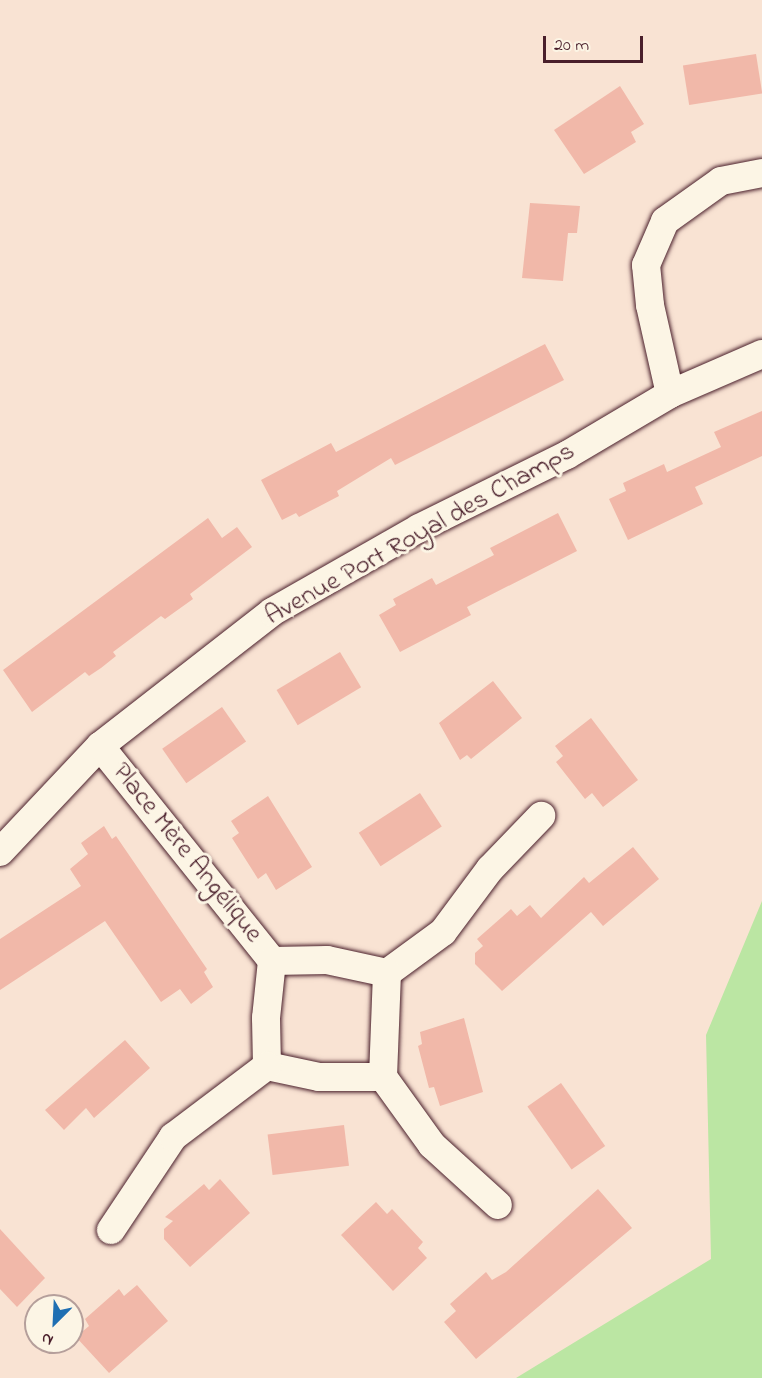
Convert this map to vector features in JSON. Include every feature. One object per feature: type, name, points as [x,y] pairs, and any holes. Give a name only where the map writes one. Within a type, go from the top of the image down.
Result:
[{"type":"street","points":[[670,394],[650,305],[646,265],[665,221],[721,181],[762,173]]},
{"type":"street","name":"Avenue Port Royal des Champs","points":[[0,852],[100,746],[272,612],[419,528],[567,455],[670,394],[762,354]]},
{"type":"street","name":"Place Mère Angélique","points":[[100,746],[272,962],[266,1017],[267,1066]]},
{"type":"street","points":[[498,1205],[432,1145],[382,1077],[387,973],[443,932],[490,869],[541,816]]},
{"type":"street","name":"Place Mère Angélique","points":[[272,962],[327,960],[387,973]]},
{"type":"street","points":[[111,1230],[173,1137],[267,1066],[319,1077],[382,1077]]},
{"type":"green space","points":[[762,901],[762,1378],[516,1378],[711,1259],[706,1035]]},
{"type":"building","points":[[756,54],[762,94],[689,105],[683,66]]},
{"type":"building","points":[[620,86],[644,124],[631,132],[636,142],[584,174],[554,130]]},
{"type":"building","points":[[530,203],[580,206],[577,233],[568,233],[563,281],[522,278]]},
{"type":"building","points":[[545,344],[564,380],[395,465],[391,458],[337,491],[339,496],[299,517],[296,513],[282,520],[261,480],[331,443],[336,452]]},
{"type":"building","points":[[762,411],[762,456],[695,487],[703,504],[628,540],[609,499],[626,491],[623,483],[664,464],[667,472],[721,447],[714,432]]},
{"type":"building","points":[[558,513],[577,551],[467,607],[471,615],[400,652],[379,615],[396,605],[393,599],[432,578],[436,585],[494,555],[490,548]]},
{"type":"building","points":[[208,518],[222,538],[237,527],[252,547],[190,594],[193,599],[165,619],[161,616],[113,652],[116,656],[101,668],[89,676],[85,672],[32,712],[3,670]]},
{"type":"building","points":[[340,652],[361,687],[298,725],[277,690]]},
{"type":"building","points":[[493,681],[522,718],[471,759],[467,755],[460,760],[439,723]]},
{"type":"building","points":[[222,707],[246,741],[186,783],[162,749]]},
{"type":"building","points":[[591,718],[638,780],[603,807],[592,793],[585,799],[556,762],[563,756],[555,746]]},
{"type":"building","points":[[420,793],[442,827],[381,866],[359,833]]},
{"type":"building","points":[[268,796],[312,867],[276,890],[266,873],[258,879],[232,838],[239,833],[231,821]]},
{"type":"building","points":[[104,826],[112,839],[116,836],[207,969],[204,972],[213,987],[191,1004],[180,989],[161,1002],[105,921],[0,990],[0,939],[81,886],[70,869],[88,854],[81,843]]},
{"type":"building","points":[[633,847],[659,879],[603,926],[591,912],[502,991],[475,964],[475,953],[483,946],[477,939],[511,909],[517,916],[530,905],[541,918],[584,877],[589,883]]},
{"type":"building","points":[[464,1018],[483,1092],[440,1106],[434,1087],[429,1088],[418,1046],[422,1044],[420,1032]]},
{"type":"building","points":[[125,1040],[150,1068],[94,1118],[86,1108],[64,1130],[45,1110]]},
{"type":"building","points":[[561,1083],[605,1146],[572,1170],[527,1107]]},
{"type":"building","points":[[344,1125],[349,1166],[273,1175],[268,1134]]},
{"type":"building","points":[[220,1179],[250,1213],[190,1267],[164,1239],[164,1229],[173,1221],[165,1217],[204,1184],[209,1190]]},
{"type":"building","points":[[598,1189],[632,1228],[476,1359],[444,1322],[456,1311],[450,1304],[486,1272],[492,1280],[506,1272]]},
{"type":"building","points":[[376,1202],[387,1214],[392,1209],[423,1242],[418,1248],[427,1258],[393,1291],[341,1235]]},
{"type":"building","points":[[0,1229],[45,1278],[30,1294],[24,1294],[24,1300],[17,1307],[0,1289]]},
{"type":"building","points":[[137,1285],[168,1321],[109,1373],[84,1346],[84,1330],[89,1326],[85,1319],[119,1289],[124,1296]]}]
